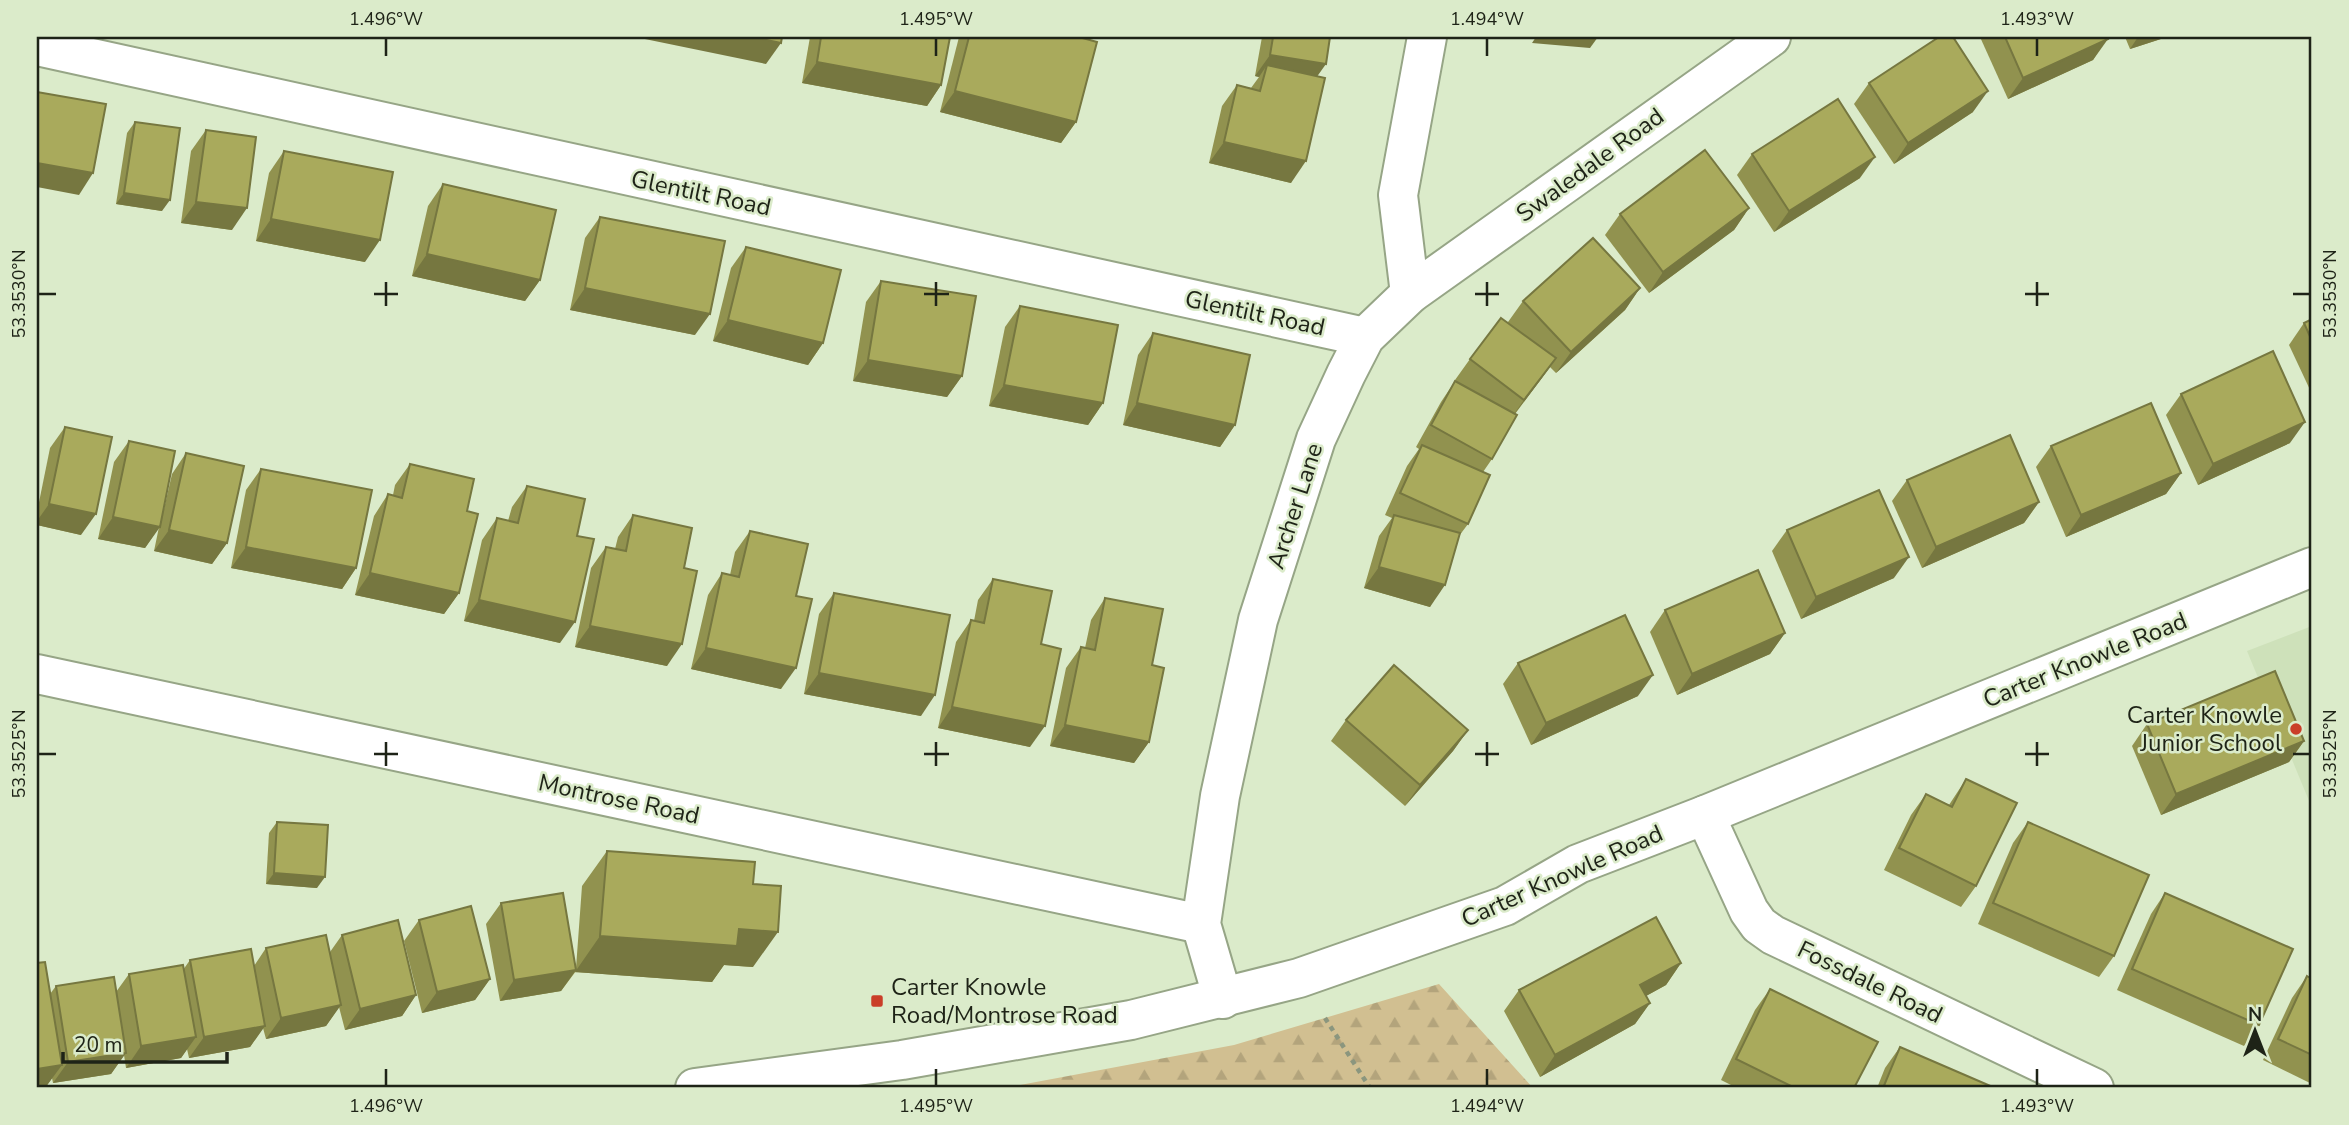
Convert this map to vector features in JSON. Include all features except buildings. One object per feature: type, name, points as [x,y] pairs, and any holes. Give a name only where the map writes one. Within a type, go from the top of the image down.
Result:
[{"type":"street","points":[[1410,294],[1398,195],[1427,37]]},
{"type":"street","name":"Swaledale Road","points":[[1410,294],[1771,37]]},
{"type":"street","name":"Glentilt Road","points":[[37,46],[1365,337]]},
{"type":"street","name":"Archer Lane","points":[[1223,999],[1201,924],[1220,796],[1258,620],[1316,439],[1365,337],[1410,294]]},
{"type":"street","name":"Carter Knowle Road","points":[[695,1088],[902,1060],[1131,1020],[1299,978],[1505,906],[1578,864],[1705,816],[2312,567]]},
{"type":"street","name":"Montrose Road","points":[[37,674],[1201,924]]},
{"type":"street","name":"Fossdale Road","points":[[1705,816],[1749,911],[1759,925],[1773,935],[2094,1088]]},
{"type":"path","points":[[1299,978],[1370,1088]]},
{"type":"shaded area","name":"Carter Knowle Junior School","points":[[2312,626],[2312,808],[2247,651]]},
{"type":"green space","points":[[1439,984],[1533,1088],[1004,1088],[1234,1045]]},
{"type":"place","name":"Carter Knowle Junior School","points":[[2296,729]]},
{"type":"place","name":"Carter Knowle Road/Montrose Road","points":[[877,1001]]}]
